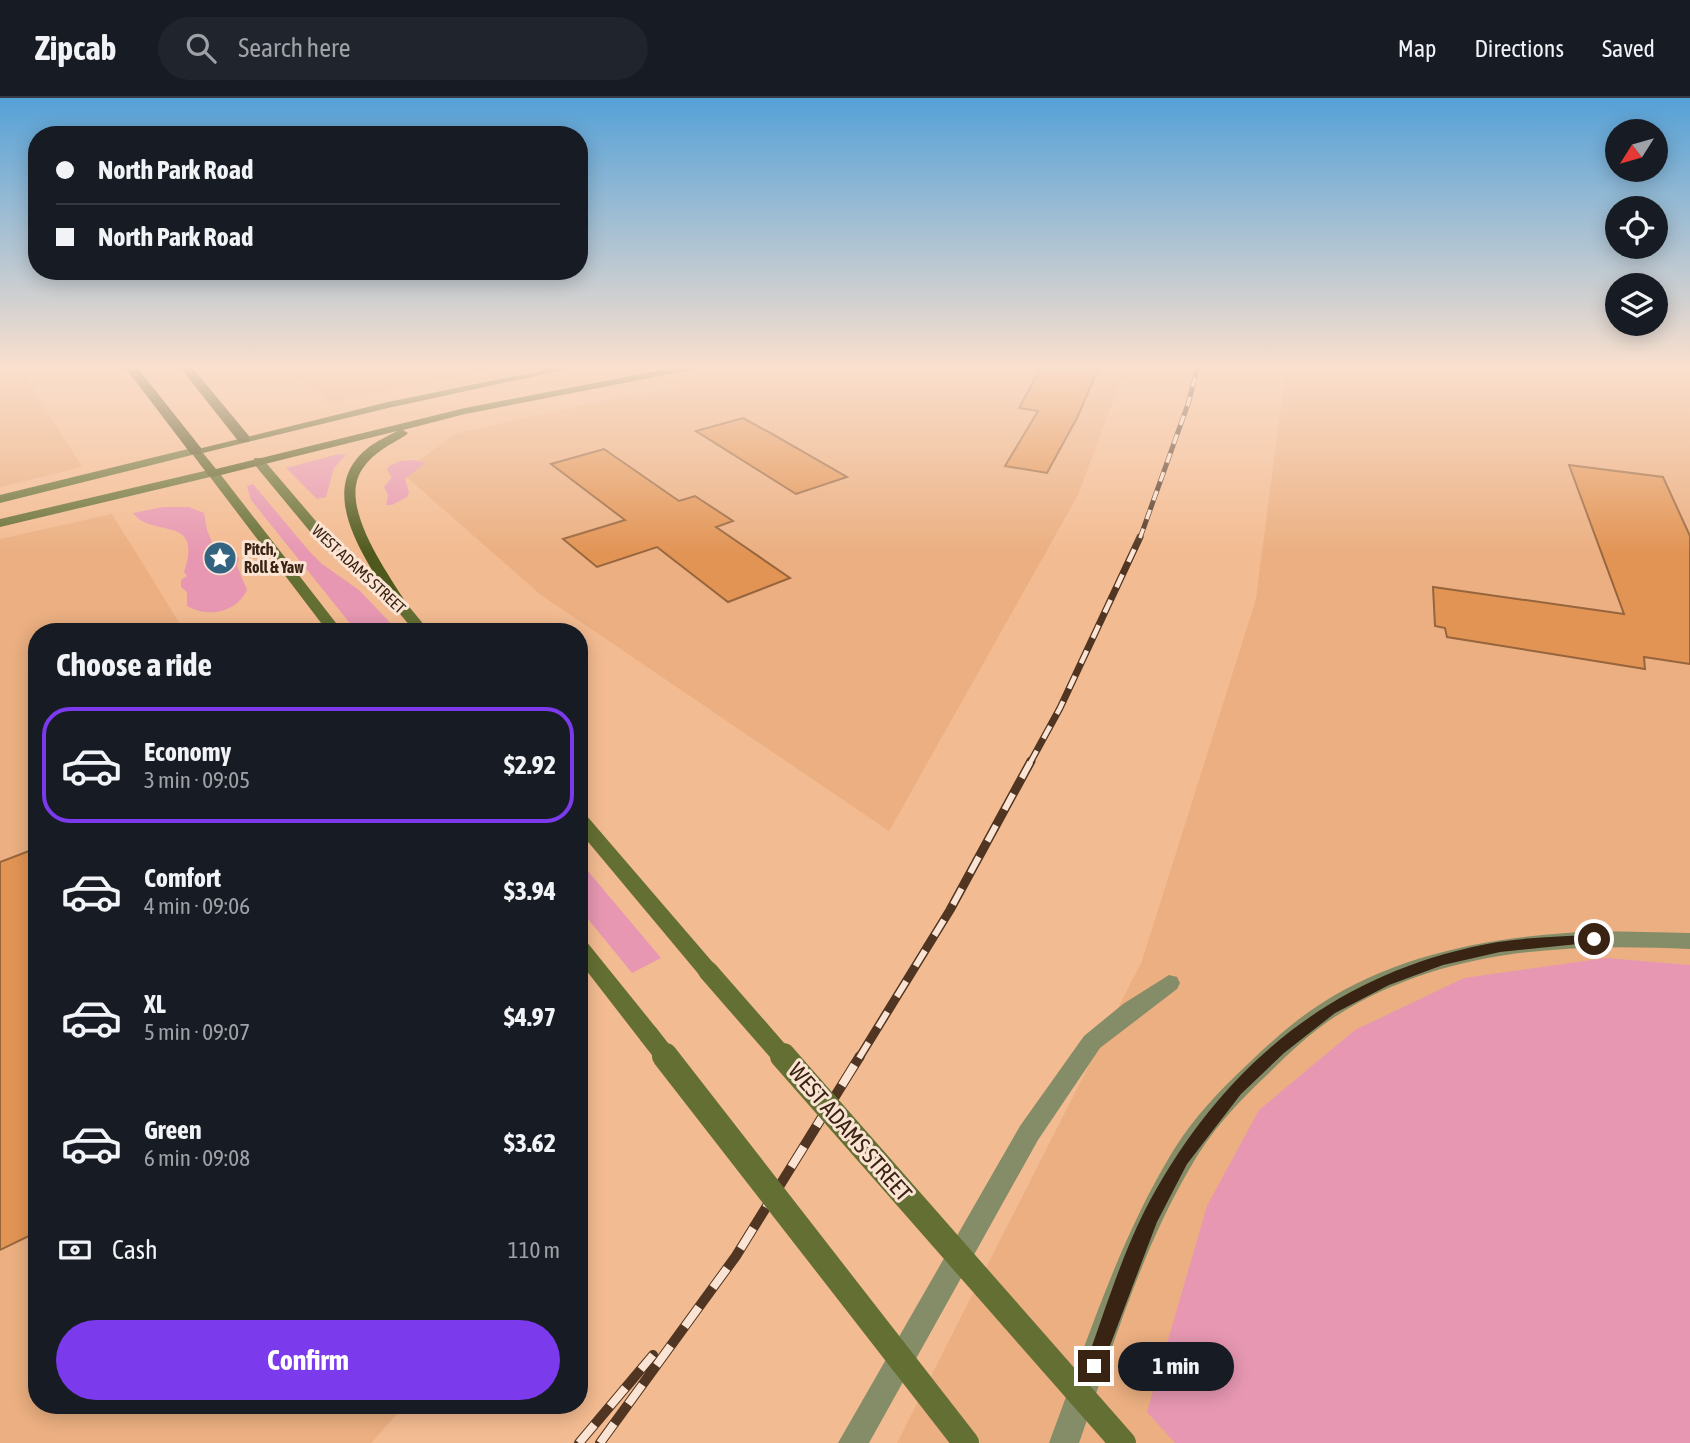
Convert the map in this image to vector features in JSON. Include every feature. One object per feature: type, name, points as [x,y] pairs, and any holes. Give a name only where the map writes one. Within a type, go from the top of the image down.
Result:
[{"type":"highway","points":[[179,429],[196,451]]},
{"type":"highway","points":[[236,429],[244,439]]},
{"type":"main road","points":[[0,499],[287,429]]},
{"type":"main road","points":[[0,523],[391,429]]},
{"type":"main road","points":[[401,606],[354,522],[347,491],[350,476],[359,462],[376,446],[414,429]]},
{"type":"main road","name":"WEST ADAMS STREET","points":[[244,439],[258,461],[327,543],[401,606],[415,623]]},
{"type":"main road","points":[[196,451],[329,623]]},
{"type":"main road","name":"WEST ADAMS STREET","points":[[588,830],[708,971],[1123,1443]]},
{"type":"main road","points":[[588,957],[966,1443]]},
{"type":"street","points":[[1064,1443],[1149,1219],[1182,1159],[1236,1090],[1305,1027],[1330,1009],[1384,981],[1441,960],[1500,947],[1570,939],[1640,938],[1690,942]]},
{"type":"street","points":[[853,1443],[1029,1133],[1092,1042],[1170,983]]},
{"type":"shaded area","points":[[0,429],[58,429],[82,467],[0,487]]},
{"type":"shaded area","points":[[478,429],[1103,429],[1078,495],[889,831],[588,627],[588,623],[582,623],[541,595],[402,473],[455,434]]},
{"type":"shaded area","points":[[1278,429],[1690,429],[1690,1443],[897,1443],[1142,961],[1256,599]]},
{"type":"shaded area","points":[[339,454],[346,455],[334,468],[326,497],[317,499],[286,468]]},
{"type":"shaded area","points":[[416,460],[425,463],[405,479],[409,492],[407,497],[392,505],[386,505],[388,495],[384,487],[392,477],[387,470],[389,466],[401,461]]},
{"type":"shaded area","points":[[253,484],[309,551],[322,564],[359,590],[390,623],[350,623],[251,500],[247,486]]},
{"type":"shaded area","points":[[163,507],[189,507],[204,513],[212,542],[239,558],[237,566],[247,590],[236,604],[212,612],[187,606],[187,592],[181,587],[181,580],[187,576],[184,572],[188,554],[187,542],[182,534],[141,521],[133,513]]},
{"type":"shaded area","points":[[112,514],[179,623],[28,623],[28,1414],[397,1414],[371,1443],[0,1443],[0,539]]},
{"type":"shaded area","points":[[588,872],[661,958],[632,973],[588,919]]},
{"type":"shaded area","points":[[1606,958],[1690,965],[1690,1443],[1175,1443],[1147,1412],[1207,1206],[1259,1110],[1355,1030],[1464,978]]},
{"type":"building","points":[[762,429],[847,477],[796,494],[696,431]]},
{"type":"building","points":[[1027,429],[1071,429],[1047,473],[1005,466]]},
{"type":"building","points":[[604,449],[679,501],[695,496],[733,521],[716,527],[790,578],[728,602],[657,547],[597,567],[563,539],[625,520],[551,464]]},
{"type":"building","points":[[1569,465],[1663,477],[1690,536],[1690,664],[1644,657],[1645,669],[1447,637],[1445,628],[1435,626],[1433,587],[1624,614]]},
{"type":"building","points":[[28,851],[28,1236],[0,1250],[0,862]]},
{"type":"railway","points":[[1140,538],[1179,429]]},
{"type":"railway","points":[[1030,763],[1060,708],[1140,537]]},
{"type":"railway","points":[[859,1058],[950,910],[1031,761]]},
{"type":"railway","points":[[600,1443],[736,1256],[860,1056]]},
{"type":"railway","points":[[579,1443],[653,1355]]},
{"type":"place","name":"Pitch, Roll & Yaw","points":[[220,558]]},
{"type":"route","points":[[1094,1366],[1149,1219],[1182,1159],[1208,1122],[1236,1090],[1279,1049],[1330,1009],[1384,981],[1441,960],[1500,947],[1594,939]]}]
